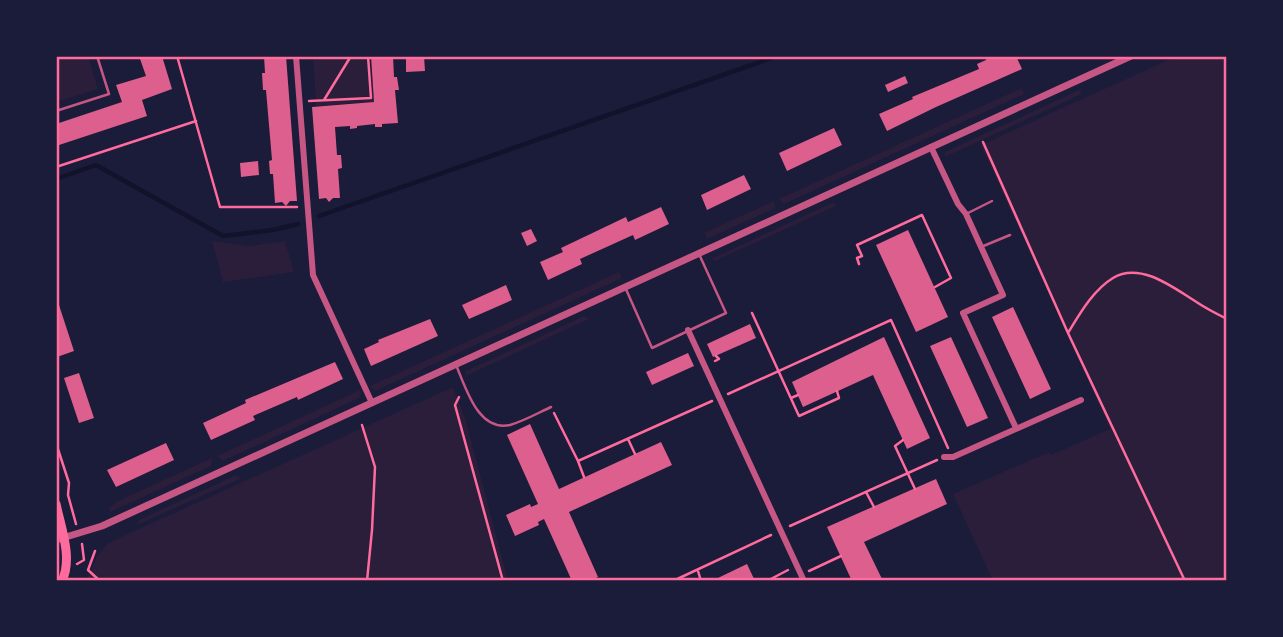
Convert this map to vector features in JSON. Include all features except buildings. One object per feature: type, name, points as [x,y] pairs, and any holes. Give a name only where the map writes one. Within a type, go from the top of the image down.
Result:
[{"type":"main road","points":[[56,504],[67,569],[62,581]]},
{"type":"street","points":[[296,56],[313,275],[372,403]]},
{"type":"street","points":[[60,538],[102,526],[1132,56]]},
{"type":"street","points":[[931,147],[958,204],[966,214],[1003,295],[963,313],[1016,428]]},
{"type":"street","points":[[688,330],[802,578]]},
{"type":"street","points":[[944,457],[953,457],[1081,400]]},
{"type":"lane","points":[[56,111],[109,94],[97,56]]},
{"type":"lane","points":[[966,214],[992,201]]},
{"type":"lane","points":[[981,247],[1010,235]]},
{"type":"lane","points":[[625,287],[652,348],[726,313],[699,254]]},
{"type":"lane","points":[[456,365],[480,414],[495,425],[509,425],[551,407]]},
{"type":"path","points":[[177,56],[220,207],[307,207]]},
{"type":"path","points":[[324,100],[351,56]]},
{"type":"path","points":[[299,101],[371,98],[368,56]]},
{"type":"path","points":[[56,167],[196,121]]},
{"type":"path","points":[[983,142],[1068,333],[1185,581]]},
{"type":"path","points":[[859,264],[857,258],[862,256],[857,245],[922,215],[951,278],[934,287]]},
{"type":"path","points":[[1068,333],[1102,288],[1111,279],[1122,274],[1150,276],[1165,282],[1227,319]]},
{"type":"path","points":[[752,313],[799,416],[839,398],[837,391]]},
{"type":"path","points":[[578,461],[891,320],[953,457]]},
{"type":"path","points":[[469,394],[459,398],[455,405],[503,581]]},
{"type":"path","points":[[791,398],[798,395]]},
{"type":"path","points":[[551,407],[584,477]]},
{"type":"path","points":[[362,425],[375,467],[367,581]]},
{"type":"path","points":[[628,439],[635,454]]},
{"type":"path","points":[[903,440],[895,446],[915,489]]},
{"type":"path","points":[[56,443],[69,483],[69,499]]},
{"type":"path","points":[[673,581],[944,457]]},
{"type":"path","points":[[866,492],[874,507]]},
{"type":"path","points":[[95,551],[88,570],[100,581]]},
{"type":"path","points":[[802,578],[841,556]]},
{"type":"path","points":[[767,581],[797,565]]},
{"type":"path","points":[[698,569],[701,581]]},
{"type":"shaded area","points":[[56,56],[88,56],[98,89],[56,102]]},
{"type":"shaded area","points":[[313,56],[370,56],[374,102],[316,106]]},
{"type":"shaded area","points":[[1177,56],[1227,56],[1227,581],[993,581],[953,494],[1110,429],[981,145]]},
{"type":"shaded area","points":[[1022,88],[1024,94],[784,204],[779,199]]},
{"type":"shaded area","points":[[1079,90],[1082,94],[945,157],[945,152]]},
{"type":"shaded area","points":[[774,201],[775,208],[707,239],[704,233]]},
{"type":"shaded area","points":[[834,202],[836,206],[715,261],[711,259]]},
{"type":"shaded area","points":[[212,241],[248,246],[285,241],[294,272],[223,282]]},
{"type":"shaded area","points":[[619,272],[622,278],[375,391],[370,386]]},
{"type":"shaded area","points":[[584,316],[589,319],[466,376],[466,371]]},
{"type":"shaded area","points":[[453,387],[466,421],[508,581],[86,581],[97,556],[108,543]]},
{"type":"shaded area","points":[[360,390],[359,398],[223,461],[217,456]]},
{"type":"shaded area","points":[[212,458],[211,466],[110,512],[109,508],[118,501]]},
{"type":"shaded area","points":[[236,475],[242,478],[137,525],[139,520]]},
{"type":"waterway","points":[[319,216],[777,56]]},
{"type":"waterway","points":[[56,179],[96,165],[223,236],[298,224]]}]
